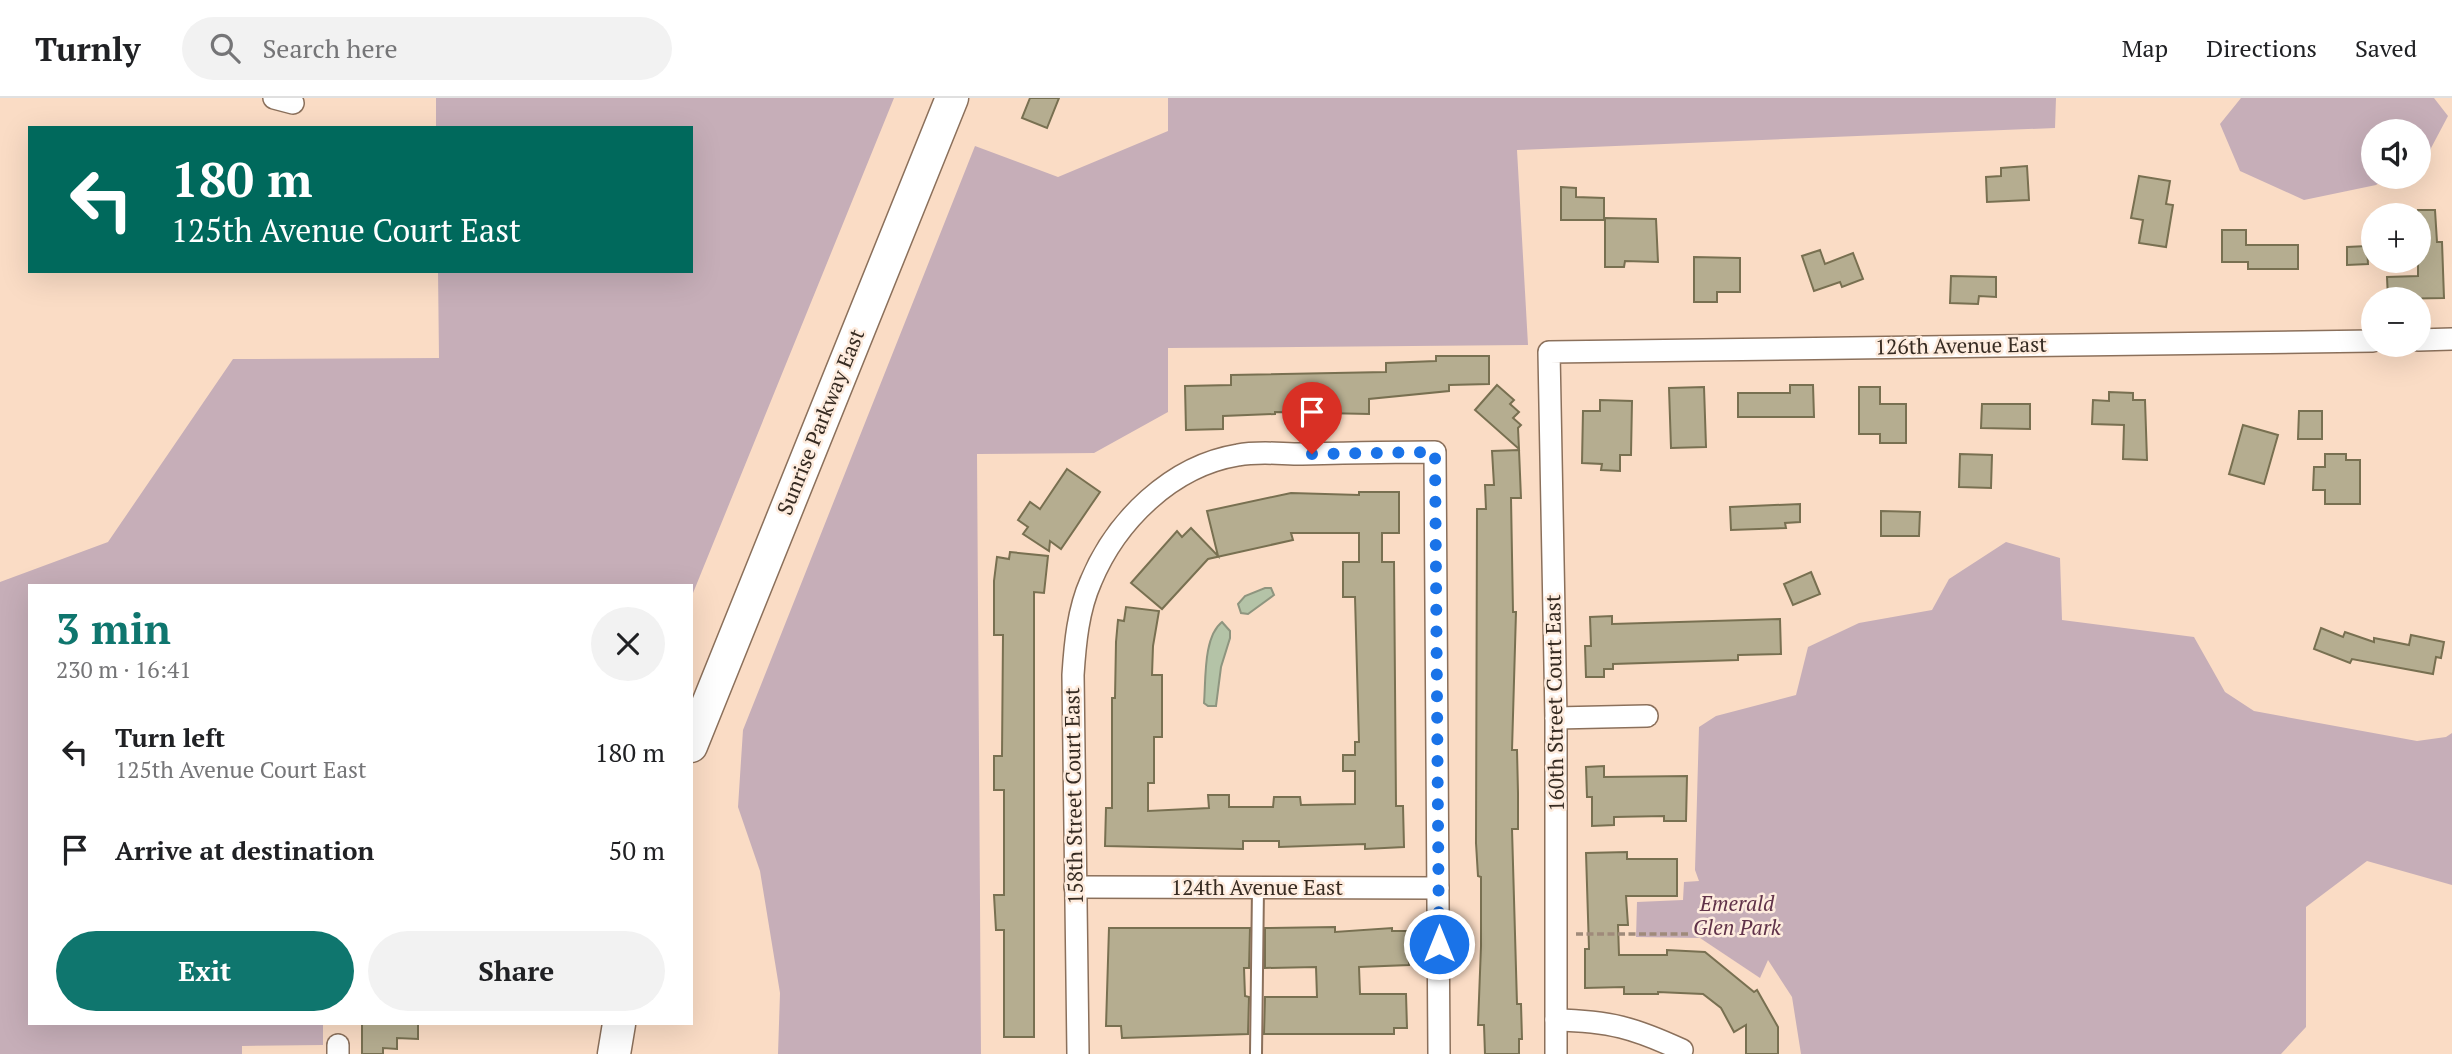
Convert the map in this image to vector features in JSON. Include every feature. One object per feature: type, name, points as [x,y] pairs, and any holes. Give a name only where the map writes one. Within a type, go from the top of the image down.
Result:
[{"type":"street","name":"Sunrise Parkway East","points":[[693,741],[952,98]]},
{"type":"street","points":[[2431,340],[2452,339]]},
{"type":"street","name":"126th Avenue East","points":[[1549,352],[2361,341]]},
{"type":"street","name":"160th Street Court East","points":[[1549,352],[1556,718],[1556,1054]]},
{"type":"street","name":"158th Street Court East","points":[[1078,1054],[1073,675],[1075,643],[1090,582],[1110,545],[1134,513],[1185,473],[1238,455],[1435,452],[1438,888]]},
{"type":"street","points":[[1556,718],[1647,716]]},
{"type":"street","name":"124th Avenue East","points":[[1075,887],[1438,888]]},
{"type":"street","points":[[1438,888],[1439,1054]]},
{"type":"street","points":[[1556,1020],[1588,1020],[1634,1028],[1682,1051]]},
{"type":"street","points":[[614,1054],[619,1025]]},
{"type":"lane","points":[[1256,1054],[1258,888]]},
{"type":"path","points":[[1556,934],[1691,934]]},
{"type":"green space","points":[[436,98],[894,98],[693,593],[693,584],[28,584],[28,1025],[323,1025],[323,1045],[242,1046],[242,1054],[0,1054],[0,582],[108,542],[233,359],[439,358],[438,273],[693,273],[693,126],[436,126]]},
{"type":"green space","points":[[1168,98],[2056,98],[2055,128],[1517,150],[1528,345],[1168,348],[1168,412],[1094,453],[977,454],[981,1054],[778,1054],[780,993],[760,871],[738,807],[743,730],[975,146],[1058,177],[1168,131]]},
{"type":"green space","points":[[2241,98],[2434,98],[2448,116],[2431,148],[2431,119],[2361,119],[2361,188],[2304,200],[2240,171],[2220,124]]},
{"type":"green space","name":"Emerald Glen Park","points":[[2006,542],[2060,558],[2062,620],[2194,637],[2225,692],[2254,711],[2417,741],[2446,737],[2452,733],[2452,885],[2367,861],[2306,907],[2306,1027],[2281,1054],[1801,1054],[1792,997],[1768,960],[1760,978],[1700,938],[1636,937],[1637,902],[1683,900],[1684,882],[1699,881],[1695,870],[1699,727],[1716,716],[1796,695],[1808,647],[1859,623],[1932,610],[1949,579]]},
{"type":"shaded area","points":[[1271,588],[1274,595],[1248,614],[1241,613],[1238,604],[1245,596]]},
{"type":"shaded area","points":[[1222,622],[1230,631],[1230,638],[1221,667],[1216,706],[1208,706],[1204,703],[1208,648]]},
{"type":"building","points":[[1030,98],[1059,98],[1047,128],[1022,118]]},
{"type":"building","points":[[2027,166],[2029,200],[1987,202],[1986,177],[2001,176],[2001,168]]},
{"type":"building","points":[[2139,176],[2170,181],[2166,204],[2173,205],[2166,247],[2139,243],[2143,220],[2131,218]]},
{"type":"building","points":[[1561,187],[1576,188],[1576,197],[1604,198],[1604,220],[1561,220]]},
{"type":"building","points":[[2431,210],[2435,210],[2437,242],[2442,242],[2444,298],[2431,298],[2431,287],[2387,287],[2387,277],[2418,276],[2418,273],[2431,273]]},
{"type":"building","points":[[1605,218],[1656,219],[1658,262],[1625,261],[1624,267],[1605,267]]},
{"type":"building","points":[[2222,230],[2246,230],[2246,245],[2298,245],[2298,269],[2248,269],[2248,262],[2222,262]]},
{"type":"building","points":[[2361,246],[2361,264],[2347,265],[2347,247]]},
{"type":"building","points":[[1820,250],[1825,264],[1853,253],[1863,279],[1842,287],[1840,282],[1814,291],[1802,256]]},
{"type":"building","points":[[1694,257],[1740,258],[1740,292],[1717,292],[1717,302],[1694,302]]},
{"type":"building","points":[[1951,276],[1996,277],[1996,297],[1979,296],[1978,304],[1950,303]]},
{"type":"building","points":[[1436,356],[1489,356],[1489,384],[1449,385],[1449,391],[1369,399],[1369,414],[1275,412],[1223,416],[1223,429],[1186,430],[1185,386],[1231,385],[1231,375],[1386,372],[1386,363],[1436,361]]},
{"type":"building","points":[[1497,385],[1514,400],[1510,404],[1519,412],[1513,418],[1521,425],[1518,428],[1519,449],[1475,410]]},
{"type":"building","points":[[1790,385],[1813,385],[1814,417],[1738,417],[1738,393],[1790,393]]},
{"type":"building","points":[[1704,387],[1706,447],[1671,448],[1669,388]]},
{"type":"building","points":[[1859,387],[1880,387],[1880,404],[1906,404],[1906,443],[1880,443],[1880,434],[1859,434]]},
{"type":"building","points":[[2109,392],[2133,393],[2133,400],[2145,400],[2147,460],[2123,459],[2124,425],[2092,424],[2093,400],[2109,401]]},
{"type":"building","points":[[1600,400],[1632,401],[1631,455],[1620,455],[1620,471],[1601,470],[1602,464],[1582,463],[1583,411],[1600,411]]},
{"type":"building","points":[[1982,404],[2030,404],[2030,429],[1981,428]]},
{"type":"building","points":[[2299,411],[2322,411],[2322,439],[2298,439]]},
{"type":"building","points":[[2243,425],[2278,435],[2264,484],[2229,474]]},
{"type":"building","points":[[1519,450],[1521,498],[1511,498],[1513,612],[1516,612],[1512,750],[1517,750],[1518,793],[1518,829],[1512,829],[1517,1004],[1521,1004],[1522,1039],[1519,1039],[1519,1054],[1485,1054],[1484,1025],[1478,1025],[1481,877],[1478,876],[1476,843],[1477,509],[1486,509],[1485,485],[1494,485],[1492,451]]},
{"type":"building","points":[[1960,454],[1992,455],[1991,488],[1959,487]]},
{"type":"building","points":[[2325,454],[2346,454],[2346,460],[2360,460],[2360,504],[2325,504],[2325,490],[2313,490],[2314,467],[2325,467]]},
{"type":"building","points":[[1067,469],[1100,492],[1061,549],[1050,541],[1049,551],[1023,534],[1028,527],[1018,520],[1030,502],[1040,509]]},
{"type":"building","points":[[1359,492],[1399,492],[1399,533],[1382,533],[1382,562],[1394,562],[1396,806],[1403,806],[1404,847],[1365,849],[1365,844],[1279,847],[1279,841],[1243,841],[1243,849],[1105,846],[1106,808],[1112,808],[1112,698],[1115,698],[1116,642],[1118,620],[1124,621],[1126,607],[1159,611],[1153,646],[1152,675],[1162,675],[1162,737],[1154,737],[1154,783],[1148,783],[1148,811],[1209,808],[1208,795],[1229,795],[1229,807],[1273,807],[1274,797],[1300,797],[1301,805],[1355,804],[1355,771],[1343,771],[1343,755],[1355,755],[1355,742],[1359,742],[1355,597],[1343,597],[1343,562],[1359,562],[1359,533],[1291,533],[1293,540],[1208,559],[1162,609],[1131,583],[1177,531],[1182,537],[1191,528],[1218,556],[1207,511],[1291,493],[1359,495]]},
{"type":"building","points":[[1800,504],[1800,522],[1785,523],[1786,528],[1731,530],[1730,507]]},
{"type":"building","points":[[1881,511],[1920,512],[1919,536],[1881,536]]},
{"type":"building","points":[[1010,552],[1048,556],[1044,593],[1034,592],[1034,1037],[1004,1037],[1004,930],[996,930],[994,895],[1004,895],[1004,790],[994,790],[994,756],[1002,756],[1003,635],[994,635],[994,581],[997,557],[1009,559]]},
{"type":"building","points":[[1811,572],[1820,594],[1793,605],[1784,584]]},
{"type":"building","points":[[1612,616],[1612,624],[1780,619],[1781,654],[1738,655],[1738,660],[1613,664],[1613,669],[1604,669],[1604,677],[1586,677],[1585,646],[1591,646],[1590,617]]},
{"type":"building","points":[[2321,628],[2343,637],[2345,632],[2374,642],[2374,638],[2409,645],[2411,635],[2444,642],[2441,658],[2436,657],[2433,674],[2352,659],[2350,663],[2314,649]]},
{"type":"building","points":[[1604,766],[1604,777],[1687,776],[1686,821],[1664,821],[1664,816],[1614,817],[1614,825],[1592,826],[1592,797],[1587,797],[1586,767]]},
{"type":"building","points":[[1627,852],[1627,859],[1677,859],[1677,896],[1626,896],[1628,925],[1618,925],[1619,955],[1667,955],[1667,950],[1705,952],[1754,992],[1757,990],[1778,1027],[1778,1054],[1746,1054],[1746,1025],[1734,1032],[1721,1008],[1703,994],[1624,994],[1624,987],[1585,988],[1585,949],[1589,949],[1586,853]]},
{"type":"building","points":[[1335,927],[1335,932],[1392,928],[1392,931],[1408,931],[1409,965],[1359,967],[1360,994],[1406,994],[1407,1028],[1394,1028],[1394,1034],[1264,1034],[1265,997],[1317,997],[1316,967],[1265,968],[1265,928]]},
{"type":"building","points":[[1109,928],[1250,928],[1249,968],[1244,968],[1245,996],[1249,997],[1248,1034],[1122,1038],[1121,1026],[1106,1026]]},
{"type":"building","points":[[362,1025],[418,1025],[418,1039],[397,1038],[397,1049],[383,1048],[383,1054],[362,1054]]},
{"type":"route","points":[[1312,454],[1435,452],[1439,944]]}]
